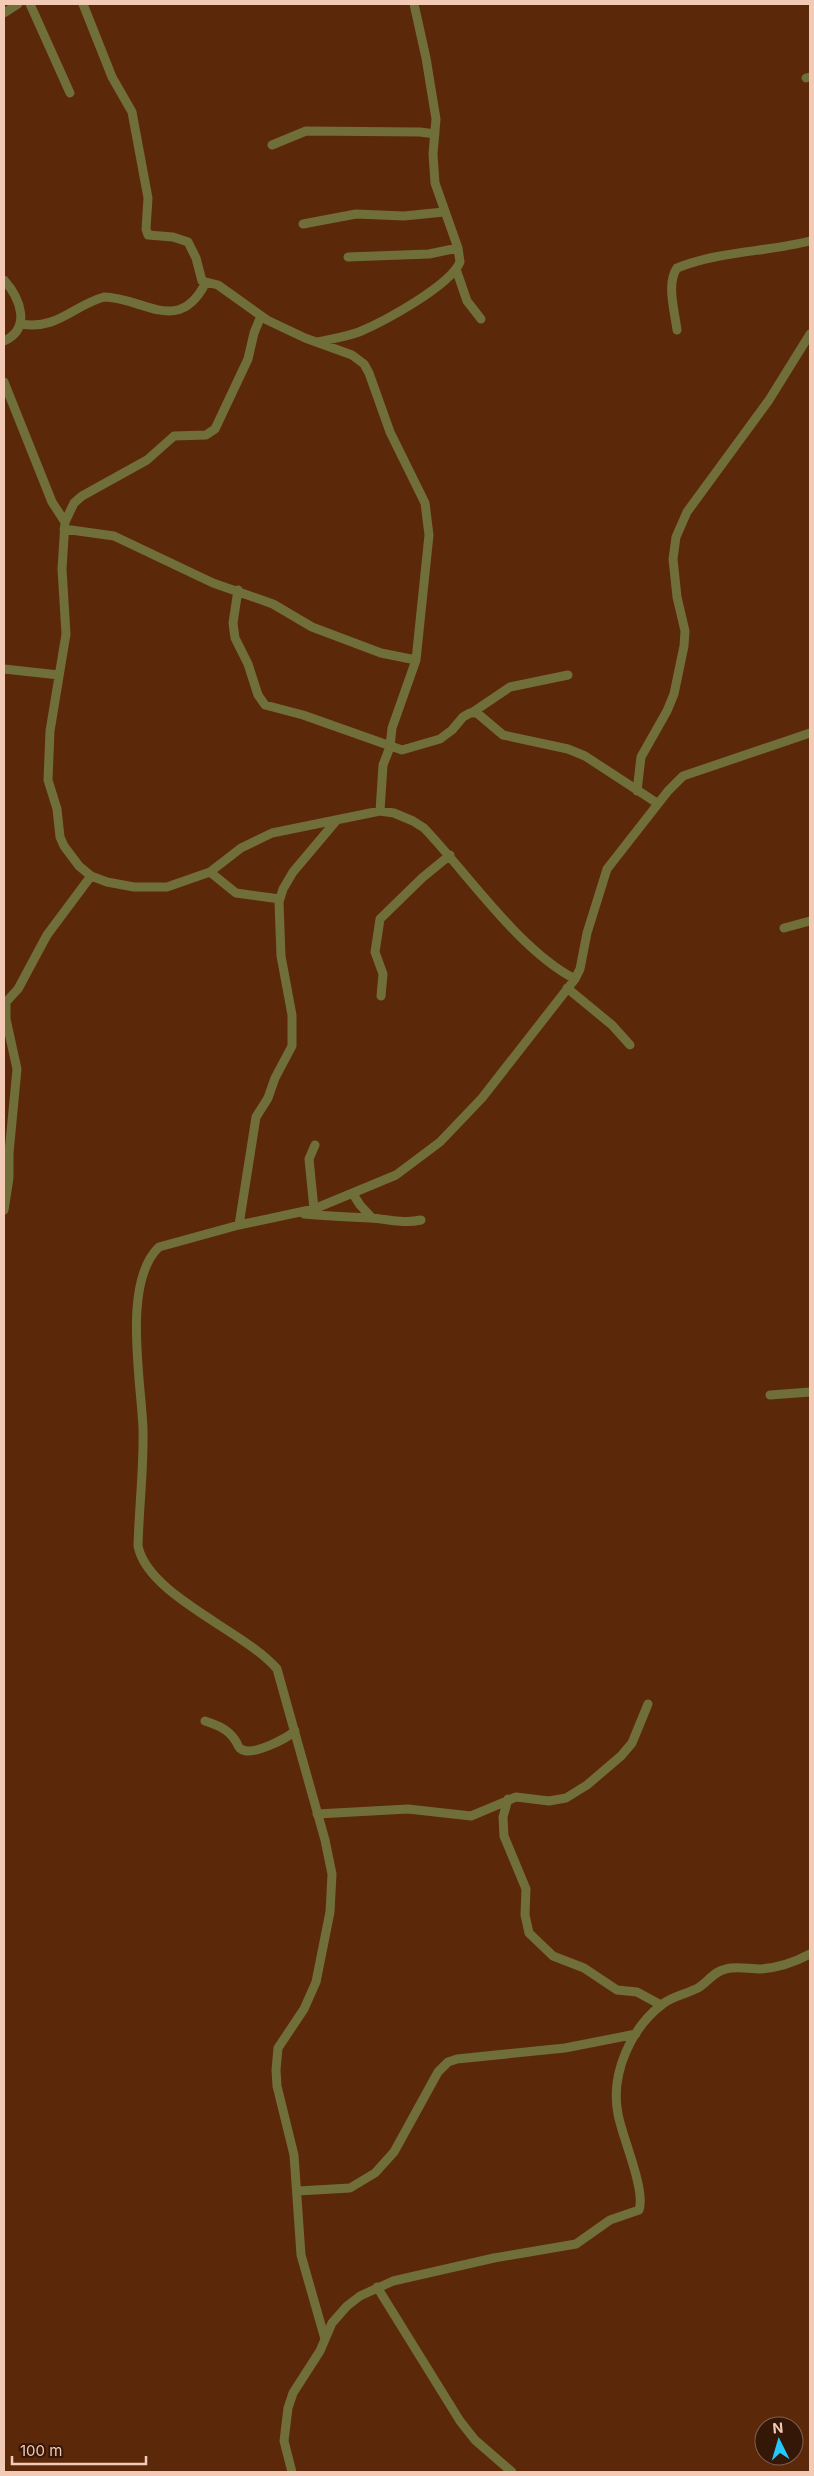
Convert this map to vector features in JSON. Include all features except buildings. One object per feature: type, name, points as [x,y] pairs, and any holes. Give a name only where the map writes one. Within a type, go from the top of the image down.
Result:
[{"type":"street","points":[[4,14],[18,4]]},
{"type":"street","points":[[30,4],[70,93]]},
{"type":"street","points":[[83,4],[112,77],[132,112],[148,198],[146,232],[154,236],[173,237],[188,242],[196,258],[199,276],[205,284],[218,285],[261,316],[316,342],[352,355],[364,364],[390,432],[425,503],[429,535],[416,660],[392,728],[390,747],[381,773],[380,811]]},
{"type":"street","points":[[316,342],[340,338],[378,323],[430,293],[460,262],[458,248],[435,183],[436,119],[426,58],[414,4]]},
{"type":"street","points":[[272,145],[312,130],[398,131],[435,134]]},
{"type":"street","points":[[303,224],[356,214],[404,216],[444,212]]},
{"type":"street","points":[[677,330],[672,285],[673,274],[677,268],[746,251],[787,247],[810,241]]},
{"type":"street","points":[[348,257],[429,254],[458,248]]},
{"type":"street","points":[[456,268],[467,301],[481,319]]},
{"type":"street","points":[[4,280],[18,300],[21,324],[14,335],[4,341]]},
{"type":"street","points":[[21,324],[46,325],[104,297],[112,297],[155,311],[166,311],[193,302],[205,284]]},
{"type":"street","points":[[261,316],[248,359],[215,429],[206,435],[174,436],[147,460],[82,496],[74,503],[65,525],[62,569],[66,634],[50,731],[48,780],[57,809],[60,837],[64,846],[79,866],[91,876],[107,882],[125,885],[167,887],[210,872],[241,848],[272,833],[380,811],[394,813],[413,820],[450,855],[501,916],[530,946],[557,968],[575,979]]},
{"type":"street","points":[[637,791],[641,757],[667,711],[674,694],[684,646],[684,631],[677,597],[673,559],[676,537],[687,512],[769,400],[810,334]]},
{"type":"street","points":[[4,382],[52,502],[65,525],[114,536],[213,583],[238,590],[273,604],[328,633],[381,652],[416,660]]},
{"type":"street","points":[[238,590],[233,623],[235,638],[248,664],[261,702],[268,706],[369,737],[390,747],[402,750],[440,739],[452,730],[463,717],[510,687],[568,675]]},
{"type":"street","points":[[4,669],[59,674]]},
{"type":"street","points":[[472,712],[479,714],[507,737],[576,752],[657,803]]},
{"type":"street","points":[[324,2339],[301,2255],[298,2191],[293,2148],[277,2086],[276,2058],[278,2048],[285,2035],[311,1997],[322,1962],[331,1901],[332,1874],[325,1840],[277,1669],[271,1662],[186,1602],[167,1586],[144,1562],[138,1546],[143,1434],[138,1312],[139,1287],[143,1272],[151,1255],[159,1247],[239,1225],[314,1209],[396,1175],[440,1142],[500,1076],[522,1044],[575,979],[580,969],[587,933],[607,869],[657,803],[683,776],[810,733]]},
{"type":"street","points":[[239,1225],[256,1117],[268,1098],[275,1078],[292,1046],[292,1016],[281,956],[280,899],[282,888],[336,821]]},
{"type":"street","points":[[381,996],[383,974],[375,952],[380,919],[422,878],[450,855]]},
{"type":"street","points":[[210,872],[236,893],[280,899]]},
{"type":"street","points":[[4,1210],[9,1178],[9,1153],[17,1069],[6,1019],[6,1002],[18,989],[47,935],[91,876]]},
{"type":"street","points":[[784,928],[810,921]]},
{"type":"street","points":[[567,988],[612,1025],[630,1045]]},
{"type":"street","points":[[314,1209],[309,1159],[315,1145]]},
{"type":"street","points":[[353,1194],[372,1218]]},
{"type":"street","points":[[298,1213],[347,1219],[372,1218],[408,1223],[421,1220]]},
{"type":"street","points":[[770,1395],[810,1392]]},
{"type":"street","points":[[317,1814],[408,1809],[471,1816],[508,1799],[525,1797],[549,1802],[574,1795],[621,1756],[632,1742],[648,1704]]},
{"type":"street","points":[[205,1721],[229,1732],[240,1749],[244,1750],[258,1749],[278,1742],[295,1731]]},
{"type":"street","points":[[508,1799],[503,1817],[504,1836],[510,1854],[523,1879],[527,1897],[526,1924],[533,1939],[553,1956],[584,1968],[617,1990],[637,1992],[661,2005]]},
{"type":"street","points":[[292,2472],[284,2441],[288,2408],[293,2393],[320,2351],[332,2323],[346,2306],[377,2287],[393,2281],[480,2261],[576,2244],[610,2220],[639,2210],[639,2189],[616,2102],[619,2072],[636,2034],[661,2005],[678,1995],[690,1992],[726,1968],[774,1967],[810,1954]]},
{"type":"street","points":[[298,2191],[337,2191],[350,2188],[385,2164],[438,2072],[448,2062],[470,2057],[565,2048],[636,2034]]},
{"type":"street","points":[[377,2287],[460,2421],[475,2440],[512,2472]]}]
